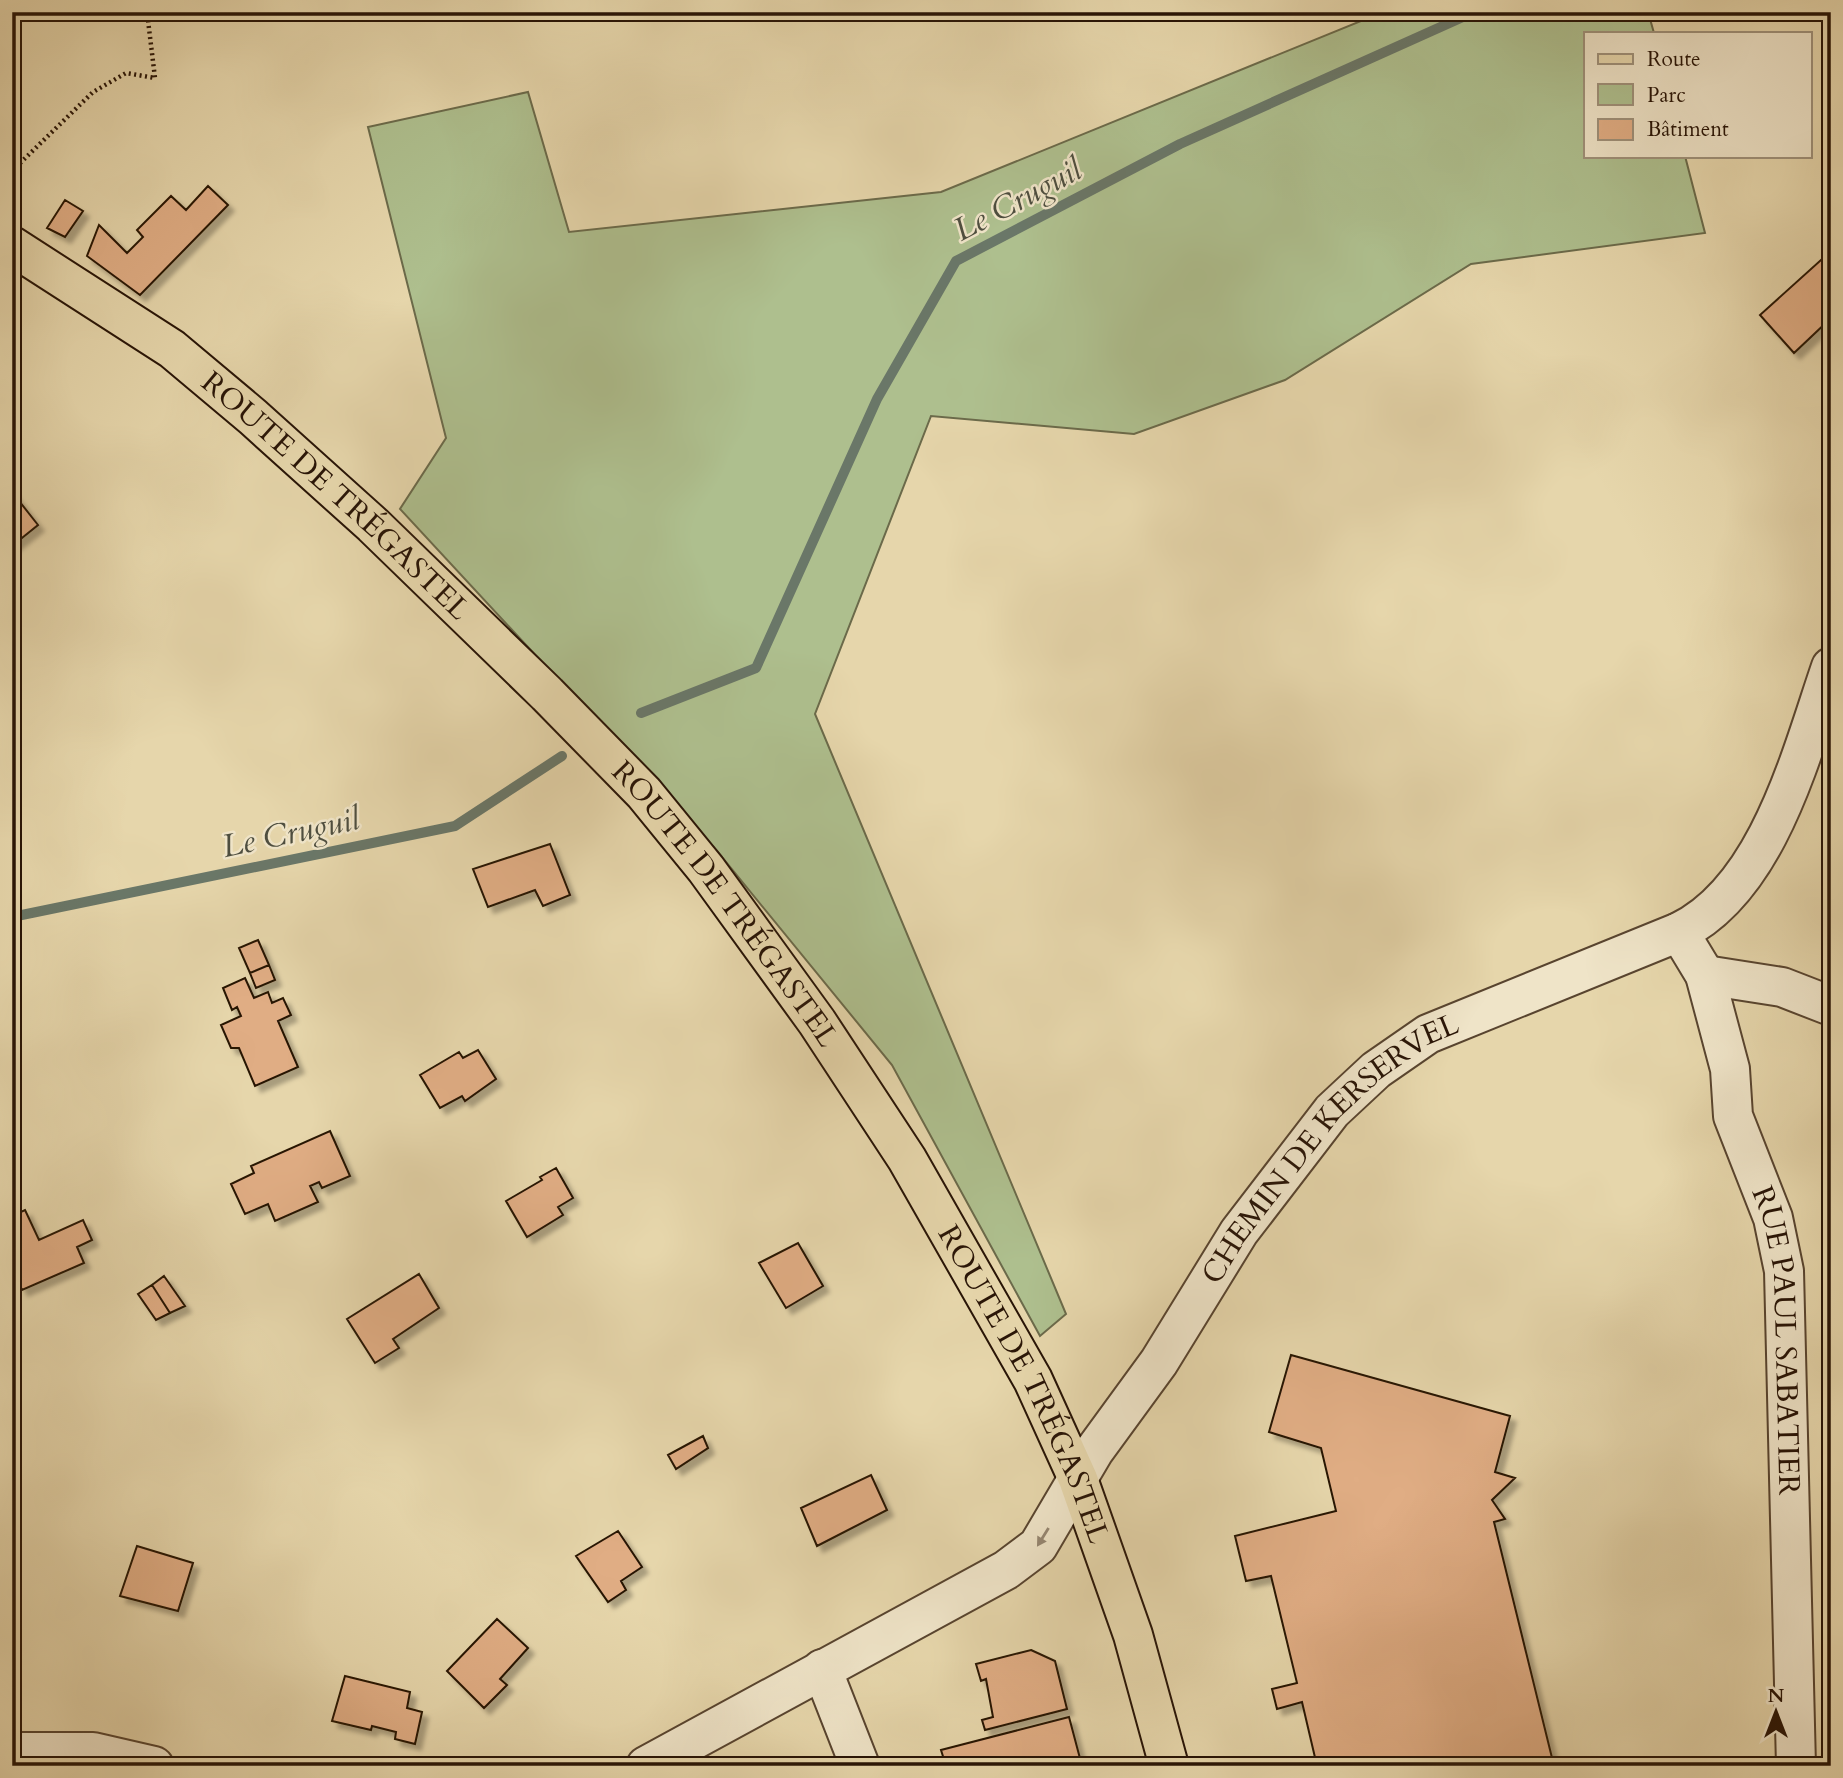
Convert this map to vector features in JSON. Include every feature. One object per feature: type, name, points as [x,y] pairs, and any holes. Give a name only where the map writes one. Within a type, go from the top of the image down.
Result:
[{"type":"main road","name":"ROUTE DE TRÉGASTEL","points":[[12,246],[71,281],[172,349],[253,417],[373,525],[645,793],[706,869],[817,1022],[906,1159],[1032,1380],[1078,1479],[1133,1635],[1169,1766]]},
{"type":"street","name":"CHEMIN DE KERSERVEL","points":[[646,1766],[1022,1559],[1038,1546],[1094,1451],[1187,1320],[1239,1232],[1332,1111],[1376,1070],[1427,1034],[1679,932],[1702,921],[1730,895],[1783,807],[1831,667]]},
{"type":"street","name":"RUE PAUL SABATIER","points":[[1679,932],[1705,975],[1730,1069],[1733,1116],[1773,1218],[1784,1271],[1796,1766]]},
{"type":"street","points":[[1705,975],[1782,987],[1831,1006]]},
{"type":"street","points":[[822,1669],[860,1766]]},
{"type":"street","points":[[12,1752],[65,1749],[93,1752],[154,1766]]},
{"type":"path","points":[[12,171],[93,92],[126,73],[155,78],[147,12]]},
{"type":"green space","points":[[1383,12],[1648,12],[1654,32],[1584,32],[1584,158],[1686,158],[1705,233],[1471,264],[1285,380],[1134,434],[931,416],[815,714],[1066,1314],[1040,1336],[892,1065],[717,851],[400,509],[446,438],[368,127],[528,92],[569,232],[941,192]]},
{"type":"building","points":[[208,186],[228,205],[140,295],[87,256],[99,225],[127,253],[143,237],[137,230],[171,196],[186,210]]},
{"type":"building","points":[[65,200],[83,211],[65,237],[47,228]]},
{"type":"building","points":[[1831,251],[1831,318],[1794,353],[1760,315]]},
{"type":"building","points":[[12,492],[38,525],[12,546]]},
{"type":"building","points":[[550,844],[570,895],[543,906],[535,890],[488,907],[473,869]]},
{"type":"building","points":[[258,940],[269,965],[250,973],[239,948]]},
{"type":"building","points":[[269,965],[275,980],[256,988],[250,973]]},
{"type":"building","points":[[245,978],[254,998],[268,992],[272,1003],[283,998],[291,1015],[278,1021],[298,1067],[255,1086],[239,1048],[231,1048],[221,1025],[241,1016],[237,1007],[232,1010],[223,988]]},
{"type":"building","points":[[478,1050],[496,1079],[465,1101],[462,1096],[440,1108],[420,1075],[459,1052],[463,1058]]},
{"type":"building","points":[[330,1131],[350,1176],[322,1188],[319,1182],[310,1186],[318,1202],[275,1221],[268,1204],[245,1214],[231,1184],[254,1173],[251,1166]]},
{"type":"building","points":[[556,1168],[573,1198],[558,1207],[563,1215],[527,1237],[506,1201],[542,1180],[540,1177]]},
{"type":"building","points":[[25,1210],[39,1240],[83,1220],[92,1240],[77,1247],[84,1263],[22,1290],[12,1269],[12,1216]]},
{"type":"building","points":[[798,1243],[823,1286],[786,1308],[759,1263]]},
{"type":"building","points":[[419,1274],[439,1308],[393,1339],[399,1348],[375,1363],[347,1319]]},
{"type":"building","points":[[164,1276],[185,1306],[170,1313],[152,1285]]},
{"type":"building","points":[[152,1285],[170,1313],[156,1320],[138,1294]]},
{"type":"building","points":[[1291,1355],[1510,1416],[1495,1472],[1515,1478],[1492,1500],[1505,1519],[1494,1522],[1554,1766],[1317,1766],[1302,1702],[1277,1709],[1272,1689],[1297,1683],[1271,1576],[1246,1581],[1235,1536],[1336,1511],[1321,1448],[1269,1432]]},
{"type":"building","points":[[703,1436],[708,1448],[676,1469],[668,1455]]},
{"type":"building","points":[[871,1475],[887,1510],[817,1546],[801,1508]]},
{"type":"building","points":[[618,1531],[642,1567],[621,1581],[626,1590],[608,1602],[576,1556]]},
{"type":"building","points":[[137,1546],[193,1563],[178,1611],[120,1596]]},
{"type":"building","points":[[497,1619],[528,1648],[500,1679],[507,1685],[484,1708],[447,1671]]},
{"type":"building","points":[[1031,1650],[1055,1661],[1067,1709],[985,1730],[982,1720],[993,1717],[986,1679],[981,1681],[976,1664]]},
{"type":"building","points":[[345,1676],[410,1692],[407,1708],[422,1712],[415,1744],[395,1739],[396,1732],[372,1726],[371,1730],[332,1721]]},
{"type":"building","points":[[1069,1717],[1082,1766],[946,1766],[941,1750]]},
{"type":"waterway","name":"Le Cruguil","points":[[641,713],[756,668],[877,399],[956,261],[1180,144],[1474,12]]},
{"type":"waterway","name":"Le Cruguil","points":[[12,917],[455,826],[562,756]]}]
